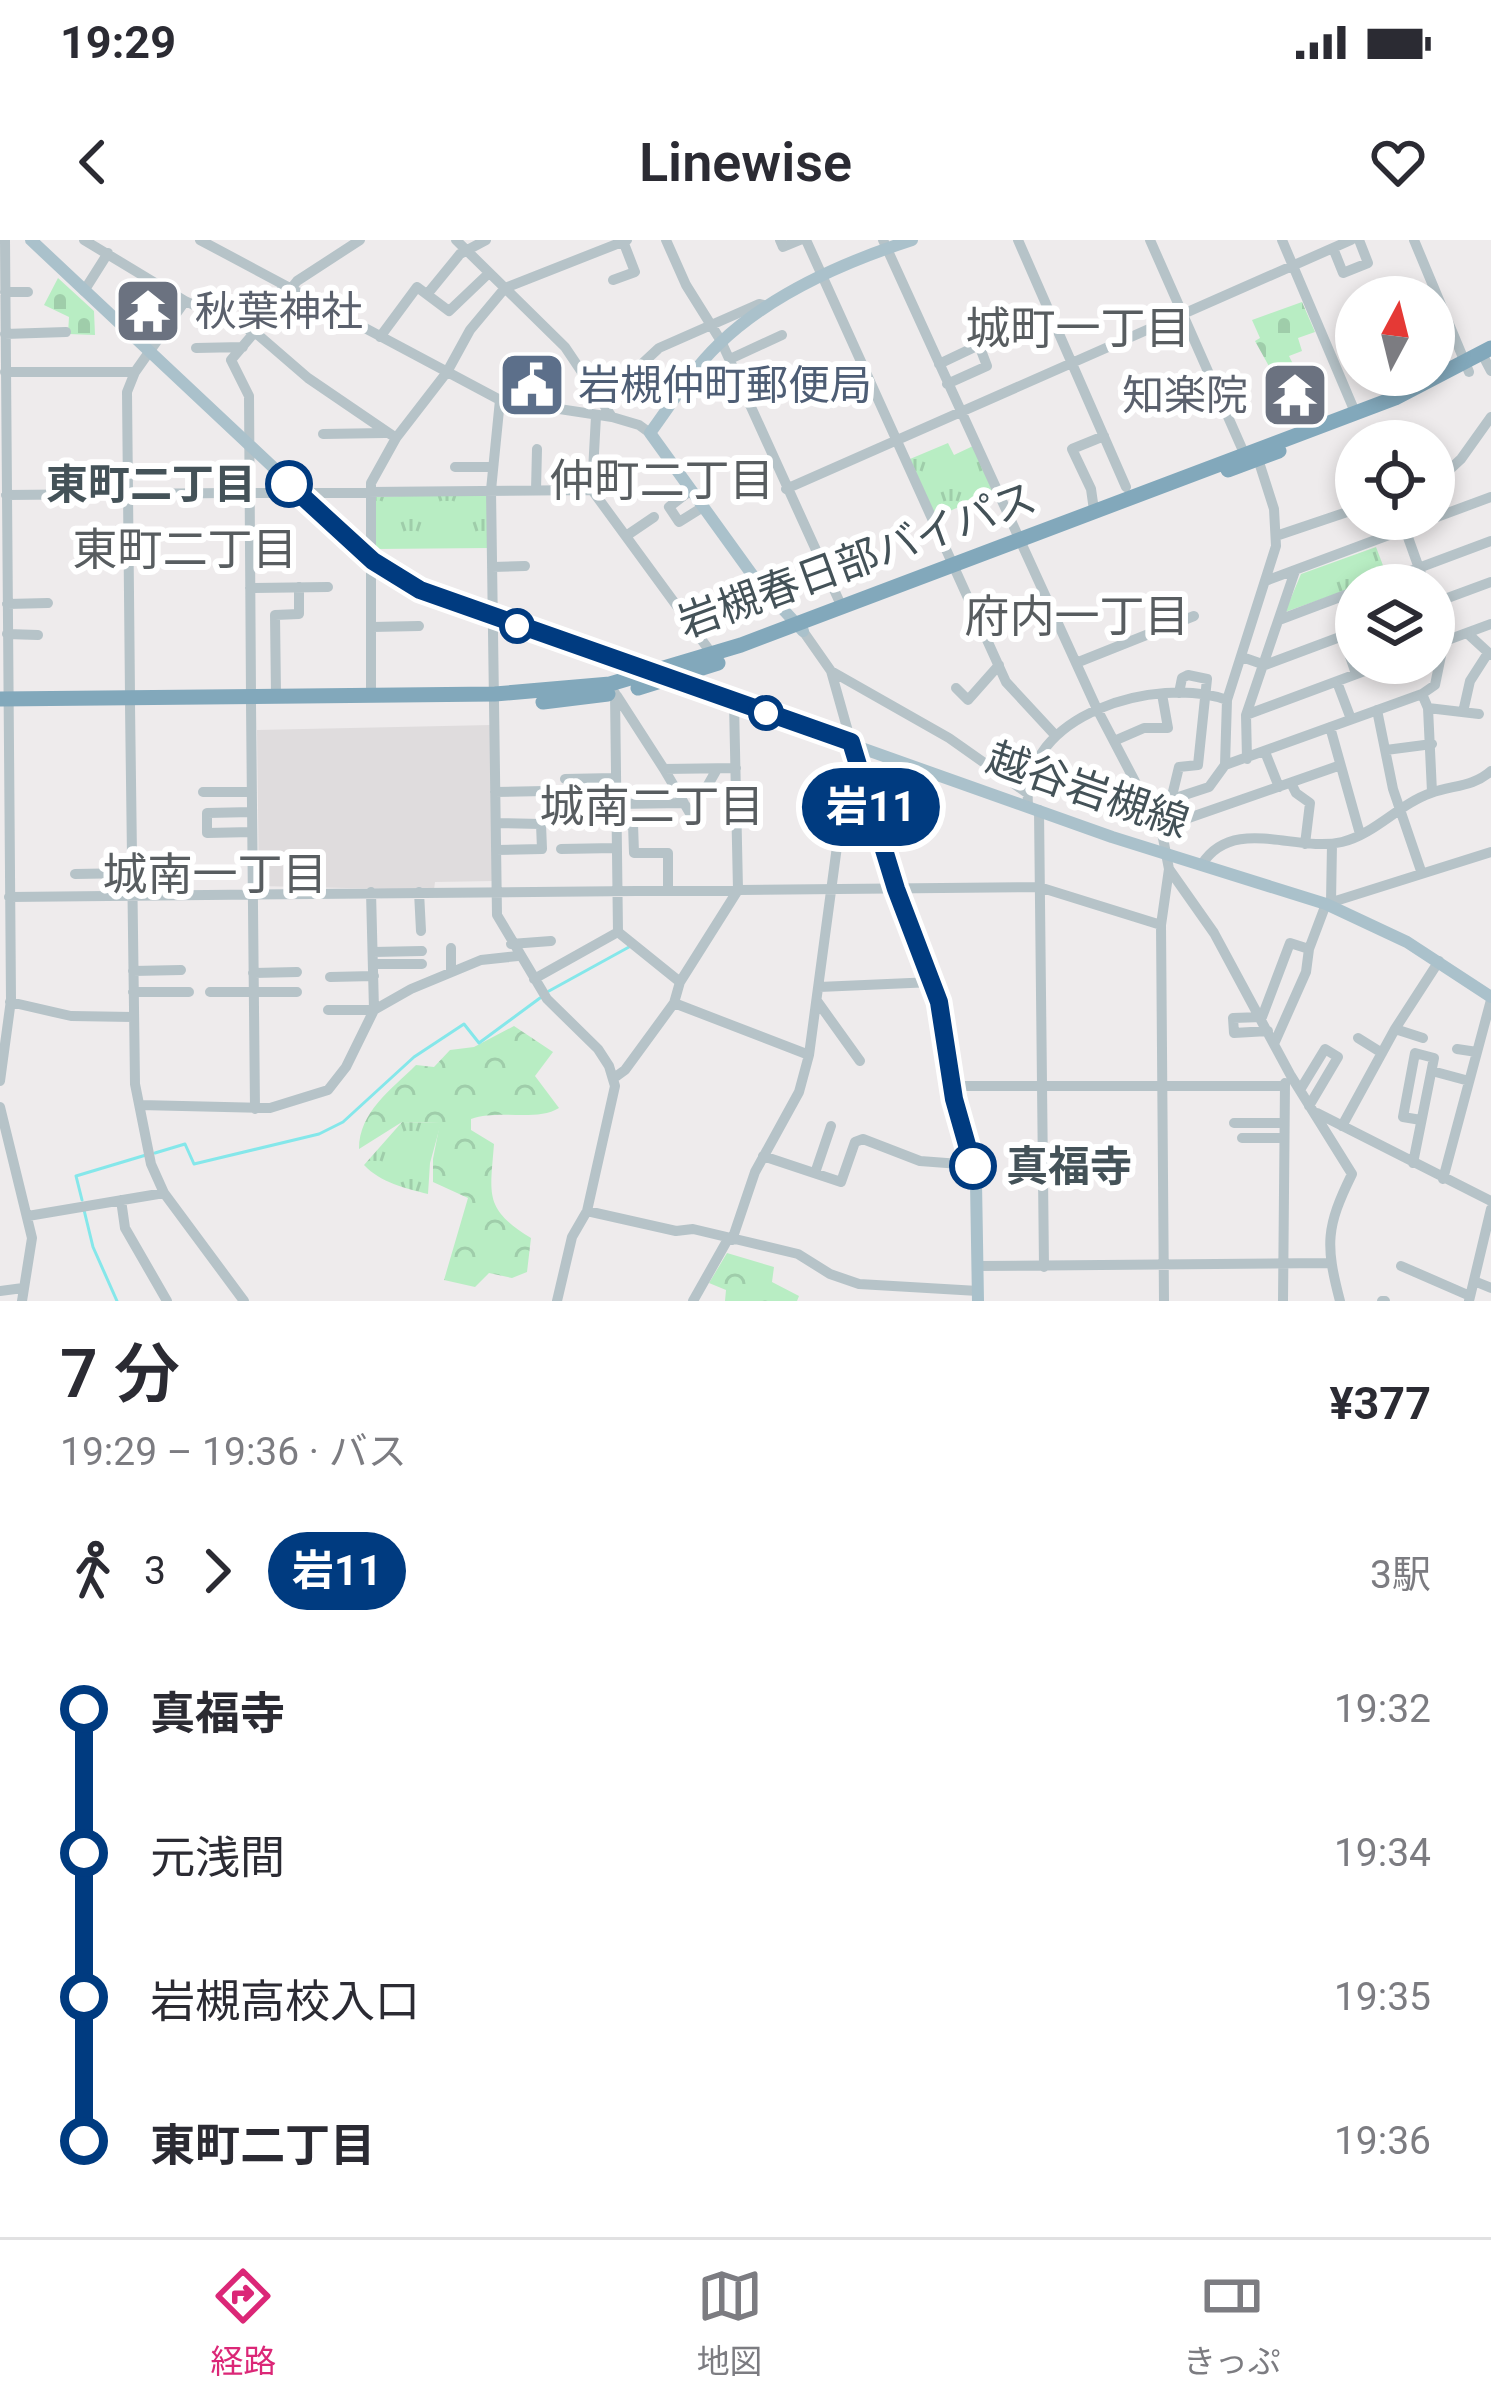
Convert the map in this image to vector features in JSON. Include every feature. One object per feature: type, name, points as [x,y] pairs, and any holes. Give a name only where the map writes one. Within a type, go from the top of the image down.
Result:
[{"type":"highway","name":"岩槻春日部バイパス","points":[[4,703],[569,700],[615,693],[670,680],[1251,456],[1488,359]]},
{"type":"highway","name":"岩槻春日部バイパス","points":[[1020,544],[1094,510],[1397,406],[1467,368]]},
{"type":"highway","name":"岩槻春日部バイパス","points":[[251,699],[276,694],[371,694],[495,699],[573,689],[651,674],[712,655],[954,568]]},
{"type":"main road","name":"越谷岩槻線","points":[[31,240],[373,561],[420,590],[1165,853],[1329,903],[1439,961],[1491,998]]},
{"type":"main road","points":[[799,627],[756,580],[650,433],[722,341],[768,305],[885,244],[912,240]]},
{"type":"main road","points":[[851,742],[896,889],[944,1021],[951,1086],[973,1166],[978,1296]]},
{"type":"street","points":[[0,1081],[10,1002],[5,917],[9,897],[2,404],[5,240]]},
{"type":"street","points":[[84,240],[184,301],[255,333],[308,379],[392,435]]},
{"type":"street","points":[[200,240],[500,400],[612,417],[650,433]]},
{"type":"street","points":[[255,1108],[248,390],[231,360],[286,289],[360,240]]},
{"type":"street","points":[[456,240],[565,347],[612,417]]},
{"type":"street","points":[[429,292],[460,254],[486,240]]},
{"type":"street","points":[[571,240],[577,256]]},
{"type":"street","points":[[666,240],[686,285],[722,341],[841,605]]},
{"type":"street","points":[[780,240],[784,247],[803,240],[1012,692],[1056,736]]},
{"type":"street","points":[[1018,240],[1126,487]]},
{"type":"street","points":[[1282,240],[1355,412]]},
{"type":"street","points":[[786,489],[1333,248],[1355,240],[1368,263],[1343,273],[1333,248]]},
{"type":"street","points":[[1414,240],[1467,368]]},
{"type":"street","points":[[371,694],[371,490],[392,435],[447,372],[470,330],[505,288],[625,241],[635,272],[613,280]]},
{"type":"street","points":[[1148,807],[1209,787],[1225,765],[1227,700],[1268,580],[1276,536],[1274,509],[1184,316],[1155,242]]},
{"type":"street","points":[[885,244],[1097,709],[1162,833],[1169,869],[1214,933],[1271,1037],[1287,1081],[1282,1123],[1283,1301]]},
{"type":"street","points":[[84,291],[108,254]]},
{"type":"street","points":[[380,338],[417,287],[449,311],[489,272]]},
{"type":"street","points":[[5,292],[28,292]]},
{"type":"street","points":[[184,301],[135,372],[127,392],[135,1084],[152,1164],[164,1193],[244,1301]]},
{"type":"street","points":[[601,402],[659,348],[759,304],[768,305]]},
{"type":"street","points":[[3,330],[66,332]]},
{"type":"street","points":[[730,359],[782,335]]},
{"type":"street","points":[[938,364],[979,345],[987,366],[947,384]]},
{"type":"street","points":[[196,348],[243,347]]},
{"type":"street","points":[[5,372],[135,372]]},
{"type":"street","points":[[500,400],[491,490],[497,915],[534,979],[563,1019],[598,1049],[614,1078],[613,1106],[587,1211],[572,1237],[557,1301]]},
{"type":"street","points":[[596,416],[594,492],[712,655]]},
{"type":"street","points":[[1455,465],[1491,417]]},
{"type":"street","points":[[323,434],[392,435]]},
{"type":"street","points":[[1094,510],[1091,489],[1072,449],[1104,436]]},
{"type":"street","points":[[536,490],[537,448]]},
{"type":"street","points":[[454,467],[493,467]]},
{"type":"street","points":[[4,500],[296,490],[594,492],[618,474]]},
{"type":"street","points":[[692,490],[669,507],[679,521],[703,507]]},
{"type":"street","points":[[1455,511],[1491,497]]},
{"type":"street","points":[[1276,536],[1335,516]]},
{"type":"street","points":[[626,536],[654,517]]},
{"type":"street","points":[[1268,580],[1376,540]]},
{"type":"street","points":[[1427,564],[1491,541]]},
{"type":"street","points":[[492,567],[525,566]]},
{"type":"street","points":[[1246,759],[1246,716],[1295,571]]},
{"type":"street","points":[[1455,598],[1491,582]]},
{"type":"street","points":[[250,588],[328,586]]},
{"type":"street","points":[[276,694],[275,615],[298,614],[298,587]]},
{"type":"street","points":[[1279,620],[1335,599]]},
{"type":"street","points":[[7,604],[48,603]]},
{"type":"street","points":[[1076,663],[1194,616]]},
{"type":"street","points":[[1455,637],[1491,624]]},
{"type":"street","points":[[372,626],[419,626]]},
{"type":"street","points":[[693,1301],[730,1240],[763,1156],[799,1092],[818,1001],[851,742],[831,671],[799,627]]},
{"type":"street","points":[[1463,712],[1470,681],[1490,654],[1467,633]]},
{"type":"street","points":[[7,634],[38,635]]},
{"type":"street","points":[[1242,657],[1264,664],[1335,639]]},
{"type":"street","points":[[956,688],[968,700],[999,665]]},
{"type":"street","points":[[831,671],[949,738],[1031,803]]},
{"type":"street","points":[[1246,716],[1335,683]]},
{"type":"street","points":[[1338,684],[1351,719]]},
{"type":"street","points":[[1225,765],[1422,694],[1432,684]]},
{"type":"street","points":[[1044,1267],[1039,886],[1031,803],[1041,749],[1097,709],[1162,694],[1206,692],[1227,700]]},
{"type":"street","points":[[1206,692],[1198,765],[1180,766],[1172,800],[1180,821],[1338,766]]},
{"type":"street","points":[[615,693],[691,815],[717,769]]},
{"type":"street","points":[[615,693],[618,932],[680,982]]},
{"type":"street","points":[[1114,742],[1144,728],[1168,728],[1162,694]]},
{"type":"street","points":[[1422,694],[1432,744],[1432,793]]},
{"type":"street","points":[[614,1078],[674,1003],[680,982],[738,890],[734,703]]},
{"type":"street","points":[[1428,708],[1479,714]]},
{"type":"street","points":[[1377,710],[1393,789],[1421,872]]},
{"type":"street","points":[[1330,727],[1360,834]]},
{"type":"street","points":[[1386,750],[1432,744]]},
{"type":"street","points":[[1265,752],[1285,784],[1310,803],[1305,844]]},
{"type":"street","points":[[664,769],[736,768]]},
{"type":"street","points":[[1202,864],[1242,837],[1332,844],[1360,834],[1432,793],[1478,782],[1491,771]]},
{"type":"street","points":[[565,779],[615,778]]},
{"type":"street","points":[[495,792],[545,791]]},
{"type":"street","points":[[203,792],[252,792]]},
{"type":"street","points":[[615,804],[684,803]]},
{"type":"street","points":[[252,812],[207,813],[207,833],[252,832]]},
{"type":"street","points":[[496,823],[541,824],[542,849],[496,850]]},
{"type":"street","points":[[614,825],[633,824],[634,853],[668,853],[668,890]]},
{"type":"street","points":[[1271,1037],[1306,972],[1309,949],[1329,903],[1332,844]]},
{"type":"street","points":[[561,849],[615,848]]},
{"type":"street","points":[[1329,903],[1491,852]]},
{"type":"street","points":[[1164,1301],[1160,925],[1169,869]]},
{"type":"street","points":[[75,874],[132,873]]},
{"type":"street","points":[[9,897],[1039,886],[1160,925]]},
{"type":"street","points":[[140,1105],[285,1106],[328,1090],[346,1066],[374,1010],[371,892]]},
{"type":"street","points":[[419,892],[421,931]]},
{"type":"street","points":[[534,979],[618,932]]},
{"type":"street","points":[[328,1010],[374,1010],[481,954],[551,941]]},
{"type":"street","points":[[1262,1018],[1290,943],[1309,949]]},
{"type":"street","points":[[451,948],[451,971]]},
{"type":"street","points":[[329,977],[422,957]]},
{"type":"street","points":[[1342,1126],[1439,961]]},
{"type":"street","points":[[133,971],[181,970]]},
{"type":"street","points":[[254,973],[297,972]]},
{"type":"street","points":[[820,987],[933,982]]},
{"type":"street","points":[[133,992],[189,992]]},
{"type":"street","points":[[210,992],[297,992]]},
{"type":"street","points":[[1442,1179],[1491,998]]},
{"type":"street","points":[[818,1001],[860,1061]]},
{"type":"street","points":[[10,1002],[71,1016],[134,1017]]},
{"type":"street","points":[[674,1003],[809,1055]]},
{"type":"street","points":[[1262,1018],[1233,1018],[1234,1033],[1271,1037]]},
{"type":"street","points":[[1395,1029],[1423,1038]]},
{"type":"street","points":[[1358,1038],[1382,1053]]},
{"type":"street","points":[[1300,1090],[1325,1049],[1338,1057],[1311,1108]]},
{"type":"street","points":[[1457,1049],[1477,1052]]},
{"type":"street","points":[[1413,1163],[1434,1058],[1415,1054],[1403,1117],[1421,1120]]},
{"type":"street","points":[[1432,1071],[1469,1081]]},
{"type":"street","points":[[951,1086],[1287,1081],[1300,1090],[1352,1174],[1331,1217],[1329,1263],[1340,1301]]},
{"type":"street","points":[[0,1107],[28,1216],[31,1256],[22,1295],[0,1291]]},
{"type":"street","points":[[1311,1108],[1491,1205],[1469,1299],[1401,1266]]},
{"type":"street","points":[[1234,1123],[1282,1123]]},
{"type":"street","points":[[815,1173],[829,1125],[855,1142]]},
{"type":"street","points":[[1242,1138],[1282,1138]]},
{"type":"street","points":[[855,1142],[863,1139],[920,1161],[973,1166]]},
{"type":"street","points":[[763,1156],[842,1182],[855,1142]]},
{"type":"street","points":[[28,1216],[164,1193]]},
{"type":"street","points":[[121,1200],[125,1228],[166,1301]]},
{"type":"street","points":[[587,1211],[676,1231],[692,1228],[798,1254],[830,1274],[859,1284],[978,1296]]},
{"type":"street","points":[[977,1266],[1329,1263]]},
{"type":"street","points":[[1474,1282],[1491,1288]]},
{"type":"shaded area","points":[[491,725],[493,881],[435,882],[434,890],[259,886],[257,730]]},
{"type":"green space","points":[[58,278],[94,311],[95,335],[68,334],[69,317],[44,305]]},
{"type":"green space","points":[[1302,302],[1315,332],[1298,338],[1302,351],[1289,356],[1295,368],[1276,379],[1255,341],[1260,338],[1252,320]]},
{"type":"green space","points":[[948,443],[954,455],[973,446],[993,492],[936,517],[910,459]]},
{"type":"green space","points":[[487,493],[490,548],[375,549],[374,497]]},
{"type":"green space","points":[[1376,547],[1382,564],[1335,564],[1335,594],[1285,612],[1301,574]]},
{"type":"green space","points":[[514,1026],[553,1052],[535,1076],[559,1108],[471,1119],[471,1130],[494,1144],[493,1200],[505,1218],[531,1238],[527,1272],[512,1278],[489,1273],[475,1287],[444,1280],[468,1198],[433,1182],[440,1123],[402,1122],[359,1149],[360,1136],[378,1102],[416,1065],[434,1067],[450,1050],[474,1047]]},
{"type":"green space","points":[[402,1122],[441,1123],[430,1163],[428,1194],[386,1181],[364,1165]]},
{"type":"green space","points":[[727,1253],[774,1267],[772,1282],[799,1296],[797,1301],[725,1301],[726,1290],[709,1283]]},
{"type":"waterway","points":[[549,991],[629,947]]},
{"type":"waterway","points":[[155,1153],[185,1144],[194,1164],[319,1134],[343,1122],[414,1057],[464,1024],[479,1043],[540,998]]},
{"type":"waterway","points":[[82,1200],[76,1176],[146,1155]]},
{"type":"waterway","points":[[84,1210],[93,1247],[117,1301]]},
{"type":"bus line","name":"岩11","points":[[289,484],[373,561],[420,590],[851,742],[896,889],[939,1002],[954,1099],[973,1166]]},
{"type":"place","name":"秋葉神社","points":[[148,311]]},
{"type":"place","name":"岩槻仲町郵便局","points":[[532,385]]},
{"type":"place","name":"知楽院","points":[[1295,395]]},
{"type":"place","name":"東町二丁目","points":[[289,484]]},
{"type":"place","name":"真福寺","points":[[973,1166]]},
{"type":"district","name":"城町一丁目","points":[[1078,328]]},
{"type":"district","name":"仲町二丁目","points":[[662,480]]},
{"type":"district","name":"東町二丁目","points":[[185,549]]},
{"type":"district","name":"府内一丁目","points":[[1077,616]]},
{"type":"district","name":"城南二丁目","points":[[652,806]]},
{"type":"district","name":"城南一丁目","points":[[215,874]]}]
